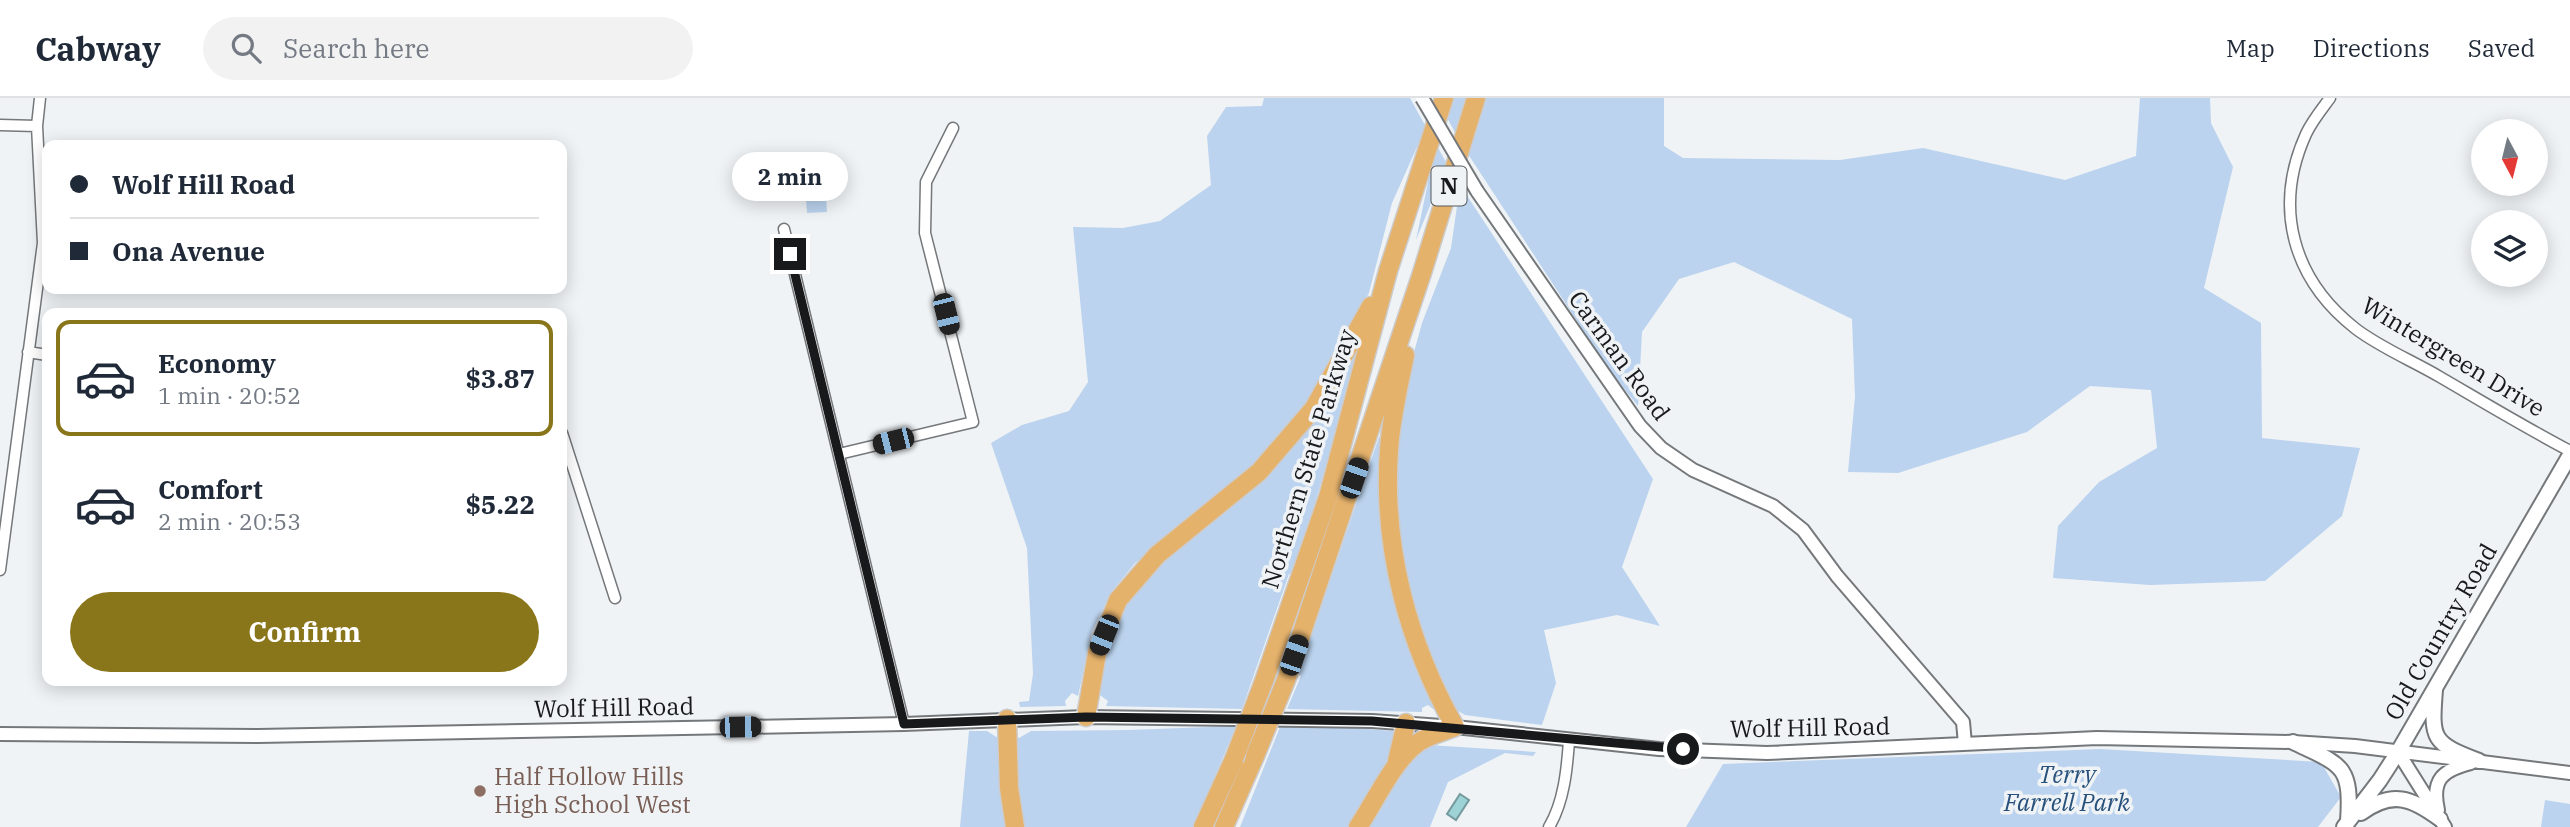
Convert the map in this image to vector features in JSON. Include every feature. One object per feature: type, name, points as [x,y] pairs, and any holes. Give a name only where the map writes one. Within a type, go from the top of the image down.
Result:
[{"type":"highway","name":"Northern State Parkway","points":[[1203,827],[1234,759],[1264,681],[1328,497],[1388,271],[1444,98]]},
{"type":"highway","name":"Northern State Parkway","points":[[1224,827],[1286,680],[1422,273],[1476,98]]},
{"type":"highway","points":[[1086,717],[1097,653],[1118,600],[1157,555],[1259,472],[1314,408],[1358,332],[1388,271]]},
{"type":"highway","points":[[1358,827],[1393,771],[1418,743],[1455,727],[1430,677],[1412,629],[1399,589],[1390,536],[1389,449],[1397,393],[1422,273]]},
{"type":"highway","points":[[1007,719],[1009,788],[1016,827]]},
{"type":"highway","points":[[1393,771],[1404,741],[1406,723]]},
{"type":"main road","name":"Old Country Road","points":[[2346,825],[2398,752],[2570,453]]},
{"type":"main road","points":[[2435,685],[2434,725],[2439,742],[2449,750],[2479,761]]},
{"type":"main road","points":[[2293,742],[2326,758],[2342,771],[2349,789],[2346,825]]},
{"type":"main road","points":[[2346,825],[2379,802],[2401,798],[2424,807],[2442,823]]},
{"type":"street","points":[[40,98],[37,126],[42,224]]},
{"type":"street","name":"Carman Road","points":[[1422,98],[1478,191],[1640,426],[1661,449],[1693,470],[1773,506],[1802,530],[1837,576],[1962,722],[1965,744]]},
{"type":"street","name":"Wintergreen Drive","points":[[2330,98],[2308,131],[2297,156],[2288,208],[2301,263],[2315,285],[2357,329],[2570,453]]},
{"type":"street","points":[[0,125],[37,126]]},
{"type":"street","points":[[839,454],[973,422],[925,233],[926,182],[953,128]]},
{"type":"street","points":[[784,229],[904,724]]},
{"type":"street","points":[[0,570],[42,250]]},
{"type":"street","points":[[28,352],[42,354]]},
{"type":"street","points":[[567,449],[615,598]]},
{"type":"street","name":"Wolf Hill Road","points":[[0,734],[258,736],[904,724],[1086,717],[1406,723],[1659,749],[1767,753],[2097,738],[2293,742],[2570,773]]},
{"type":"street","points":[[1549,827],[1566,776],[1569,740]]},
{"type":"street","points":[[2398,752],[2442,823]]},
{"type":"street","points":[[2442,823],[2436,790],[2440,777],[2458,766],[2479,761]]},
{"type":"green space","points":[[1264,98],[1410,98],[1426,127],[1392,203],[1369,293],[1296,421],[1220,498],[1135,563],[1112,591],[1092,631],[1078,696],[1072,693],[1065,701],[1066,706],[1020,707],[1019,702],[1029,701],[1033,674],[1027,548],[991,443],[1022,425],[1069,411],[1088,382],[1073,227],[1123,228],[1160,221],[1211,185],[1207,136],[1226,107],[1262,106]]},
{"type":"green space","points":[[1454,98],[1468,98],[1457,136],[1446,116]]},
{"type":"green space","points":[[1485,98],[1664,98],[1664,146],[1683,158],[1840,160],[1923,148],[2065,180],[2136,156],[2140,98],[2210,98],[2211,123],[2233,167],[2204,288],[2261,323],[2262,438],[2360,448],[2342,516],[2265,581],[2150,585],[2053,578],[2058,526],[2099,482],[2157,448],[2151,390],[2090,386],[2027,432],[1898,473],[1848,472],[1855,397],[1852,319],[1734,262],[1679,279],[1642,332],[1638,406],[1611,373],[1466,151]]},
{"type":"green space","points":[[1436,144],[1447,164],[1416,240]]},
{"type":"green space","points":[[824,169],[827,212],[807,213],[804,170]]},
{"type":"green space","points":[[1460,185],[1653,479],[1622,567],[1660,626],[1617,615],[1544,630],[1556,683],[1542,725],[1465,715],[1453,708],[1421,633],[1403,577],[1396,527],[1394,450],[1408,374],[1422,323],[1451,248]]},
{"type":"green space","points":[[1351,353],[1356,355],[1351,379],[1295,573],[1289,574],[1242,709],[1106,706],[1108,701],[1100,695],[1095,696],[1100,667],[1114,624],[1135,588],[1178,546],[1261,477]]},
{"type":"green space","points":[[1379,437],[1385,438],[1382,494],[1437,704],[1433,709],[1428,705],[1422,708],[1422,712],[1287,709],[1301,676],[1298,674]]},
{"type":"green space","points":[[1282,722],[1393,731],[1393,735],[1399,736],[1375,790],[1350,827],[1240,827]]},
{"type":"green space","points":[[1236,726],[1194,827],[1020,827],[1014,790],[1016,736],[1019,738],[1031,731]]},
{"type":"green space","points":[[969,731],[987,731],[998,738],[1001,735],[1009,827],[960,827]]},
{"type":"green space","points":[[1429,745],[1536,752],[1533,756],[1505,753],[1448,782],[1430,827],[1364,827],[1407,759]]},
{"type":"green space","name":"Terry Farrell Park","points":[[2100,749],[2321,762],[2341,797],[2318,827],[1686,827],[1723,764]]},
{"type":"green space","points":[[2545,800],[2570,804],[2570,827],[2541,827]]},
{"type":"shaded area","points":[[1460,794],[1469,800],[1456,820],[1447,814]]},
{"type":"place","name":"Half Hollow Hills High School West","points":[[480,791]]},
{"type":"route","points":[[790,254],[904,724],[1086,717],[1372,721],[1455,727],[1634,747],[1683,749]]}]
